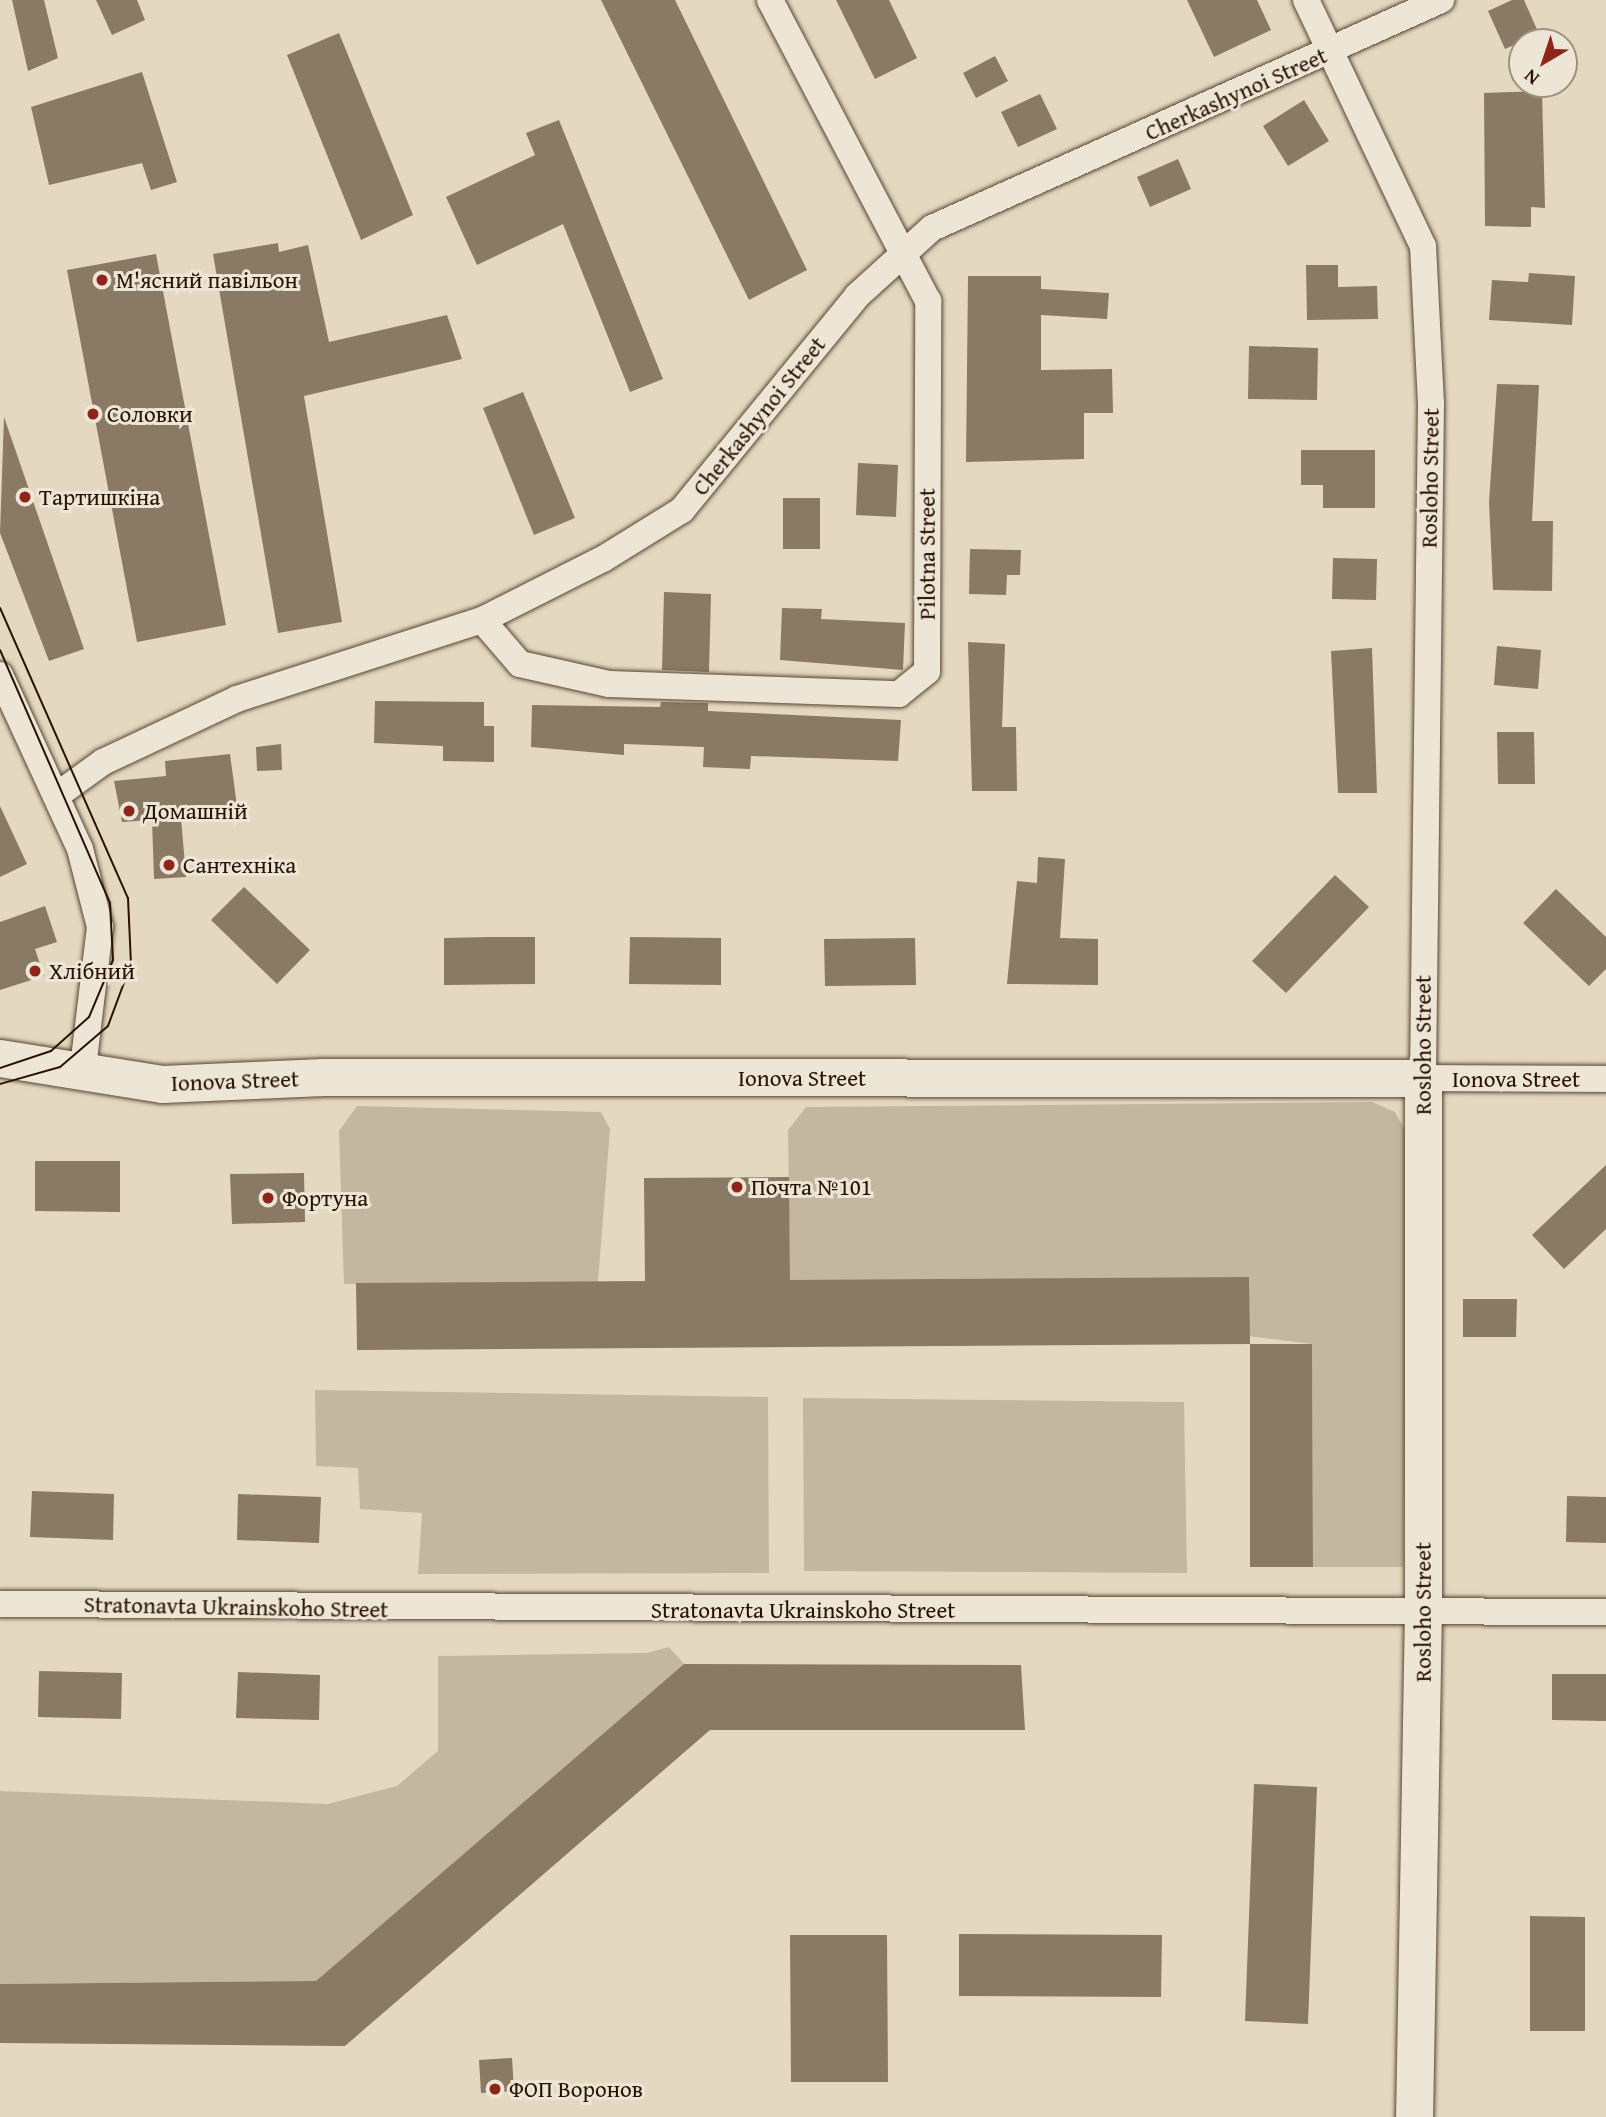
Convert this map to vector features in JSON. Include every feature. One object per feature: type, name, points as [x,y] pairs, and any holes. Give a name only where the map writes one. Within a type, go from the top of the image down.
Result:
[{"type":"street","name":"Pilotna Street","points":[[482,620],[520,664],[608,684],[900,694],[927,671],[928,301],[770,0]]},
{"type":"street","name":"Rosloho Street","points":[[1306,0],[1423,246],[1431,403],[1423,1078],[1423,1609],[1414,2117]]},
{"type":"street","name":"Cherkashynoi Street","points":[[56,796],[103,762],[237,699],[482,620],[682,510],[857,296],[932,228],[1332,52],[1441,0]]},
{"type":"street","points":[[0,676],[80,849],[100,927],[83,1067]]},
{"type":"street","name":"Ionova Street","points":[[0,1058],[83,1067],[162,1084],[323,1077],[1606,1079]]},
{"type":"street","name":"Stratonavta Ukrainskoho Street","points":[[0,1604],[1606,1612]]},
{"type":"shaded area","points":[[1372,1102],[1395,1112],[1408,1136],[1403,1567],[1313,1567],[1312,1344],[790,1280],[788,1130],[806,1107]]},
{"type":"shaded area","points":[[357,1106],[601,1112],[610,1129],[598,1282],[344,1284],[339,1131]]},
{"type":"shaded area","points":[[315,1390],[768,1397],[769,1573],[418,1574],[422,1513],[360,1509],[358,1468],[316,1466]]},
{"type":"shaded area","points":[[803,1398],[1184,1402],[1187,1573],[804,1571]]},
{"type":"shaded area","points":[[669,1647],[684,1664],[316,1981],[0,1984],[0,1791],[328,1804],[397,1786],[438,1751],[438,1656],[647,1653]]},
{"type":"building","points":[[12,0],[44,0],[58,58],[28,71]]},
{"type":"building","points":[[96,0],[137,0],[145,20],[112,35]]},
{"type":"building","points":[[601,0],[675,0],[807,270],[749,300]]},
{"type":"building","points":[[836,0],[889,0],[917,58],[875,79]]},
{"type":"building","points":[[1187,0],[1257,0],[1271,30],[1214,57]]},
{"type":"building","points":[[1512,0],[1524,0],[1536,28],[1508,28],[1508,48],[1505,49],[1488,11]]},
{"type":"building","points":[[339,33],[413,215],[361,240],[287,55]]},
{"type":"building","points":[[995,56],[1008,81],[976,98],[963,73]]},
{"type":"building","points":[[142,72],[177,182],[151,190],[142,163],[49,185],[31,107]]},
{"type":"building","points":[[1508,92],[1508,98],[1542,98],[1545,208],[1531,207],[1531,227],[1485,226],[1484,93]]},
{"type":"building","points":[[1040,94],[1057,129],[1018,147],[1001,112]]},
{"type":"building","points":[[1304,100],[1329,141],[1288,166],[1263,126]]},
{"type":"building","points":[[559,120],[663,379],[630,392],[563,224],[477,265],[446,197],[535,155],[526,133]]},
{"type":"building","points":[[1178,159],[1191,189],[1150,207],[1137,177]]},
{"type":"building","points":[[278,243],[279,252],[308,245],[329,342],[447,315],[462,359],[304,396],[342,622],[278,633],[213,254]]},
{"type":"building","points":[[156,254],[226,625],[137,642],[67,270]]},
{"type":"building","points":[[1306,265],[1338,265],[1338,287],[1377,286],[1378,319],[1307,320]]},
{"type":"building","points":[[1529,273],[1575,276],[1572,325],[1489,320],[1492,280],[1528,282]]},
{"type":"building","points":[[968,276],[1041,276],[1041,289],[1109,293],[1107,319],[1041,315],[1041,370],[1112,369],[1113,413],[1084,413],[1084,459],[966,462]]},
{"type":"building","points":[[1249,346],[1318,348],[1317,400],[1248,399]]},
{"type":"building","points":[[1497,384],[1539,385],[1532,521],[1553,521],[1552,591],[1493,590],[1489,502]]},
{"type":"building","points":[[523,392],[575,518],[534,535],[483,408]]},
{"type":"building","points":[[4,417],[84,649],[49,661],[0,533]]},
{"type":"building","points":[[1301,450],[1375,450],[1375,508],[1323,508],[1323,485],[1301,485]]},
{"type":"building","points":[[858,463],[898,465],[896,517],[856,515]]},
{"type":"building","points":[[783,498],[820,498],[820,549],[783,549]]},
{"type":"building","points":[[970,549],[1021,550],[1020,575],[1007,575],[1006,595],[969,594]]},
{"type":"building","points":[[1333,558],[1377,559],[1376,600],[1332,599]]},
{"type":"building","points":[[664,592],[711,594],[709,672],[662,670]]},
{"type":"building","points":[[782,608],[822,609],[821,619],[905,623],[903,670],[780,660]]},
{"type":"building","points":[[968,642],[1005,644],[1002,727],[1016,727],[1017,791],[972,791]]},
{"type":"building","points":[[1497,646],[1541,650],[1538,689],[1494,685]]},
{"type":"building","points":[[1372,648],[1377,793],[1338,793],[1331,651]]},
{"type":"building","points":[[375,701],[484,702],[484,726],[494,726],[494,762],[443,761],[443,746],[374,743]]},
{"type":"building","points":[[661,702],[708,703],[708,711],[901,720],[898,761],[751,756],[750,769],[703,767],[704,747],[624,744],[624,755],[531,747],[532,705],[660,707]]},
{"type":"building","points":[[1497,732],[1534,732],[1535,784],[1498,784]]},
{"type":"building","points":[[281,744],[282,770],[257,771],[256,747]]},
{"type":"building","points":[[230,754],[238,813],[181,818],[186,877],[154,879],[152,820],[122,822],[114,781],[166,776],[165,761]]},
{"type":"building","points":[[0,806],[27,864],[0,877]]},
{"type":"building","points":[[1038,857],[1065,859],[1060,938],[1098,939],[1098,985],[1007,984],[1017,881],[1037,883]]},
{"type":"building","points":[[1335,875],[1369,907],[1286,993],[1252,961]]},
{"type":"building","points":[[244,887],[310,950],[277,984],[211,920]]},
{"type":"building","points":[[1556,889],[1606,937],[1606,969],[1589,986],[1523,923]]},
{"type":"building","points":[[45,906],[57,942],[35,949],[44,976],[0,990],[0,922]]},
{"type":"building","points":[[535,937],[535,984],[444,985],[444,938]]},
{"type":"building","points":[[630,937],[721,938],[721,985],[629,984]]},
{"type":"building","points":[[915,938],[916,985],[825,986],[824,939]]},
{"type":"building","points":[[35,1161],[120,1161],[120,1212],[35,1211]]},
{"type":"building","points":[[1606,1165],[1606,1229],[1564,1269],[1532,1235]]},
{"type":"building","name":"Фортуна","points":[[304,1173],[305,1222],[232,1224],[230,1174]]},
{"type":"building","points":[[789,1177],[790,1280],[1249,1277],[1250,1344],[357,1350],[356,1283],[645,1281],[644,1178]]},
{"type":"building","points":[[1463,1299],[1517,1299],[1516,1337],[1463,1337]]},
{"type":"building","points":[[1250,1344],[1312,1344],[1313,1567],[1250,1567]]},
{"type":"building","points":[[32,1491],[114,1494],[113,1540],[30,1537]]},
{"type":"building","points":[[238,1494],[321,1497],[319,1543],[237,1540]]},
{"type":"building","points":[[1567,1496],[1606,1497],[1606,1543],[1566,1542]]},
{"type":"building","points":[[684,1664],[1021,1665],[1025,1730],[710,1730],[345,2046],[0,2043],[0,1984],[316,1981]]},
{"type":"building","points":[[39,1671],[122,1673],[121,1719],[38,1717]]},
{"type":"building","points":[[238,1672],[320,1675],[319,1720],[236,1718]]},
{"type":"building","points":[[1552,1674],[1606,1674],[1606,1721],[1552,1720]]},
{"type":"building","points":[[1254,1784],[1317,1787],[1308,2024],[1245,2021]]},
{"type":"building","points":[[1530,1916],[1585,1917],[1585,2031],[1530,2031]]},
{"type":"building","points":[[959,1934],[1162,1935],[1161,1997],[959,1996]]},
{"type":"building","points":[[790,1935],[887,1935],[888,2082],[791,2082]]},
{"type":"building","points":[[512,2058],[514,2091],[481,2093],[479,2060]]},
{"type":"tram line","points":[[0,608],[128,898],[131,964],[108,1026],[60,1067],[0,1084]]},
{"type":"tram line","points":[[0,650],[110,903],[113,960],[89,1017],[51,1051],[0,1068]]},
{"type":"place","name":"М'ясний павільон","points":[[102,280]]},
{"type":"place","name":"Соловки","points":[[93,414]]},
{"type":"place","name":"Тартишкіна","points":[[25,497]]},
{"type":"place","name":"Домашній","points":[[129,811]]},
{"type":"place","name":"Сантехніка","points":[[169,865]]},
{"type":"place","name":"Хлібний","points":[[35,971]]},
{"type":"place","name":"Почта №101","points":[[737,1187]]},
{"type":"place","name":"Фортуна","points":[[268,1198]]},
{"type":"place","name":"ФОП Воронов","points":[[495,2089]]}]
